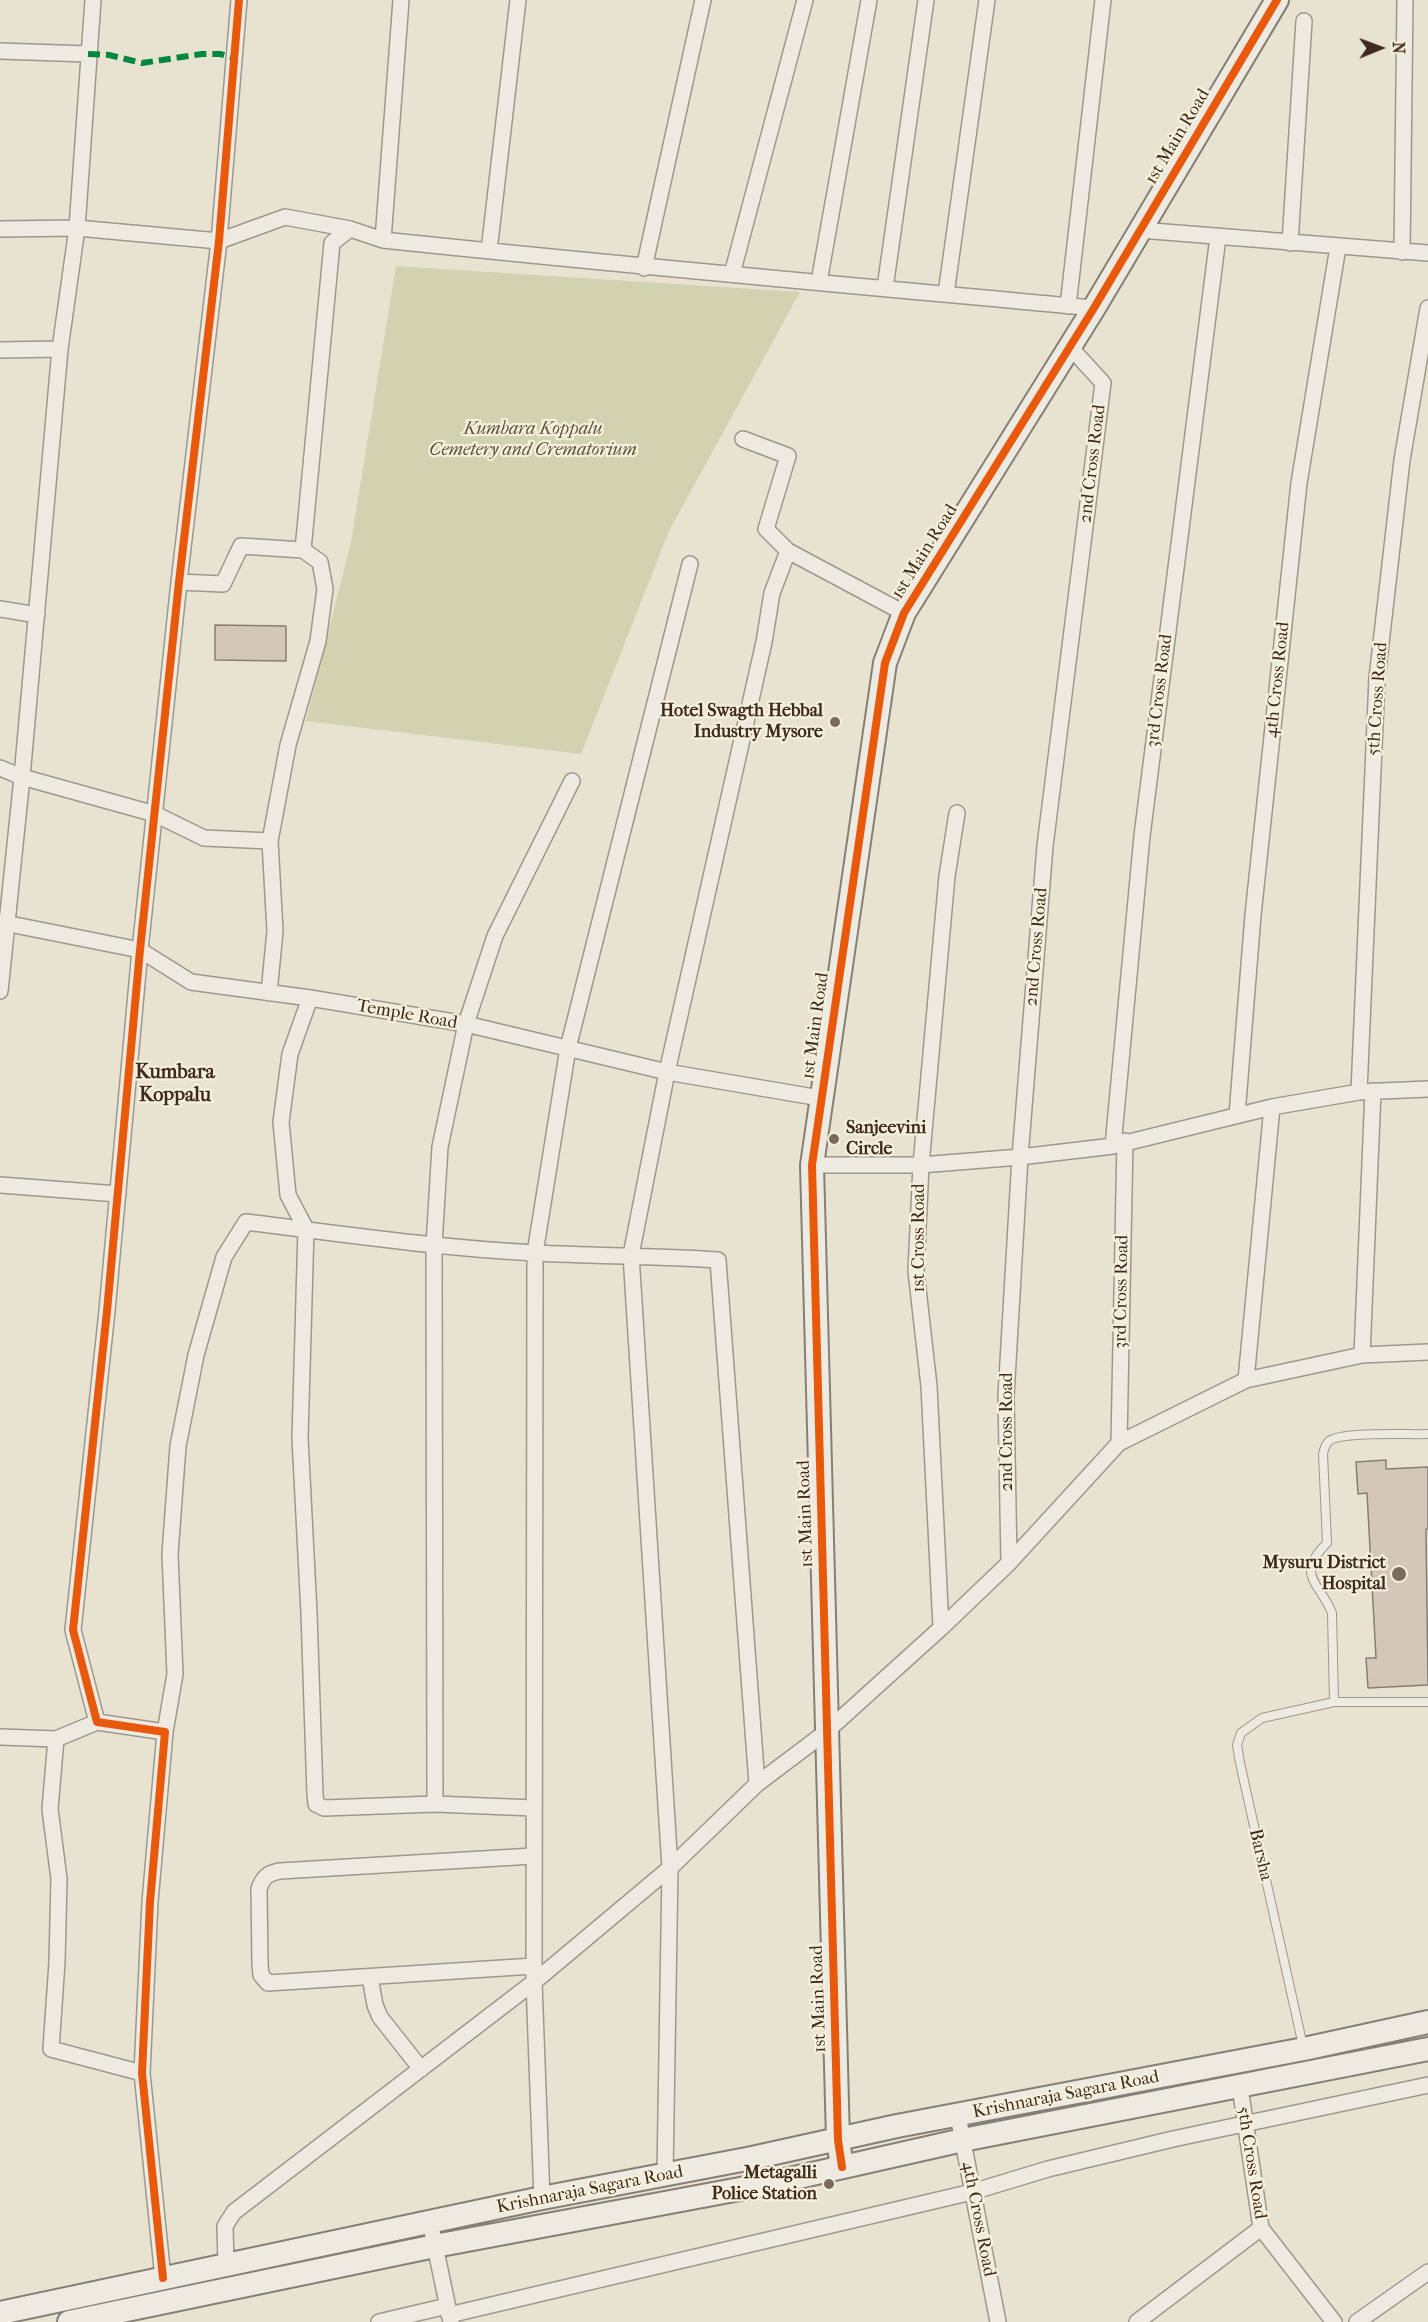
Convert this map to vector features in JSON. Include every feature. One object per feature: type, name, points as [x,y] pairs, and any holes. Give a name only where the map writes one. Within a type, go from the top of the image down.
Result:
[{"type":"main road","name":"1st Main Road","points":[[842,2168],[838,2140],[812,1165],[885,663],[904,613],[1094,308],[1277,0]]},
{"type":"main road","name":"Krishnaraja Sagara Road","points":[[69,2322],[435,2246],[760,2186],[963,2140],[1240,2087],[1307,2061],[1428,2022]]},
{"type":"main road","name":"Krishnaraja Sagara Road","points":[[0,2313],[542,2198],[838,2140],[897,2126],[1307,2061],[1428,2049]]},
{"type":"street","points":[[0,990],[4,922],[22,777],[60,349],[77,228],[93,0]]},
{"type":"street","points":[[97,1722],[73,1630],[118,1194],[140,950],[179,582],[219,241],[239,0]]},
{"type":"street","points":[[383,240],[401,0]]},
{"type":"street","points":[[489,251],[518,0]]},
{"type":"street","points":[[644,268],[703,0]]},
{"type":"street","points":[[732,274],[805,0]]},
{"type":"street","points":[[819,282],[869,0]]},
{"type":"street","points":[[885,288],[926,0]]},
{"type":"street","points":[[946,294],[987,0]]},
{"type":"street","points":[[1068,306],[1103,0]]},
{"type":"street","points":[[1402,252],[1405,0]]},
{"type":"street","points":[[1290,243],[1304,21]]},
{"type":"street","points":[[0,51],[88,54]]},
{"type":"street","points":[[0,229],[77,228],[219,241],[285,218],[350,229],[383,240],[644,268],[732,274],[1094,308]]},
{"type":"street","points":[[303,550],[332,243],[350,229]]},
{"type":"street","points":[[1140,230],[1428,253]]},
{"type":"street","name":"3rd Cross Road","points":[[1119,1443],[1119,1143],[1142,836],[1218,237]]},
{"type":"street","name":"4th Cross Road","points":[[1237,1115],[1253,915],[1299,483],[1338,247]]},
{"type":"street","name":"5th Cross Road","points":[[1362,1355],[1366,1091],[1377,678],[1402,460],[1428,308]]},
{"type":"street","name":"2nd Cross Road","points":[[1009,1563],[1006,1396],[1020,1157],[1045,846],[1103,383],[1070,347]]},
{"type":"street","points":[[0,350],[60,349]]},
{"type":"street","points":[[743,439],[788,456],[766,529],[788,551],[904,613]]},
{"type":"street","points":[[179,582],[223,584],[241,546],[303,550],[320,562],[325,589],[318,641],[288,745],[270,841],[275,930],[269,993]]},
{"type":"street","points":[[665,2175],[669,1868],[631,1255],[667,1071],[764,642],[772,593],[788,551]]},
{"type":"street","points":[[542,2198],[534,1974],[533,1856],[536,1253],[568,1048],[690,564]]},
{"type":"street","points":[[0,609],[37,615]]},
{"type":"street","points":[[0,768],[22,777],[155,814],[204,838],[270,841]]},
{"type":"street","points":[[435,1804],[434,1245],[440,1147],[466,1024],[495,936],[572,781]]},
{"type":"street","name":"1st Cross Road","points":[[941,1628],[929,1386],[916,1271],[921,1165],[947,876],[957,813]]},
{"type":"street","name":"Temple Road","points":[[4,922],[140,950],[190,982],[310,998],[466,1024],[667,1071],[820,1098]]},
{"type":"street","points":[[310,998],[290,1054],[281,1122],[288,1196],[306,1229],[300,1438],[316,1804],[324,1808],[435,1804],[534,1808]]},
{"type":"street","points":[[812,1165],[921,1165],[1020,1157],[1119,1143],[1272,1107],[1366,1091],[1428,1089]]},
{"type":"street","points":[[1246,1380],[1272,1107]]},
{"type":"street","points":[[0,1185],[118,1194]]},
{"type":"street","points":[[163,2278],[142,2073],[150,1902],[165,1732],[175,1674],[170,1554],[178,1446],[196,1354],[224,1257],[246,1222],[434,1245],[536,1253],[718,1260],[758,1784]]},
{"type":"street","points":[[226,2265],[225,2226],[234,2212],[421,2069],[534,1974],[669,1868],[758,1784],[826,1732],[1009,1563],[1119,1443],[1246,1380],[1362,1355],[1428,1352]]},
{"type":"street","points":[[0,1737],[56,1739],[97,1722],[165,1732]]},
{"type":"street","points":[[56,1739],[50,1809],[59,1879],[57,1962],[51,2049],[142,2073]]},
{"type":"street","points":[[533,1856],[280,1871],[269,1873],[262,1880],[259,1889],[261,1975],[268,1983],[370,1977],[534,1974]]},
{"type":"street","points":[[370,1977],[375,2005],[380,2017],[421,2069]]},
{"type":"street","points":[[379,2322],[449,2314],[972,2192],[1048,2169],[1173,2139],[1428,2085]]},
{"type":"street","name":"5th Cross Road","points":[[1240,2087],[1261,2228],[1334,2322]]},
{"type":"street","name":"4th Cross Road","points":[[958,2116],[998,2322]]},
{"type":"street","points":[[430,2222],[449,2314]]},
{"type":"street","points":[[1137,2322],[1261,2228]]},
{"type":"street","points":[[1357,2322],[1428,2272]]},
{"type":"lane","points":[[1334,1702],[1332,1613],[1328,1602],[1312,1581],[1311,1570],[1314,1556],[1327,1543],[1323,1454],[1325,1446],[1330,1440],[1344,1436],[1428,1434]]},
{"type":"lane","name":"Barsha","points":[[1307,2061],[1242,1775],[1237,1745],[1241,1733],[1262,1718],[1334,1702],[1428,1702]]},
{"type":"green space","name":"Kumbara Koppalu Cemetery and Crematorium","points":[[396,266],[800,292],[669,531],[581,754],[306,721],[351,542]]},
{"type":"building","points":[[215,625],[286,626],[286,661],[215,660]]},
{"type":"building","name":"Mysuru District Hospital","points":[[1386,1460],[1386,1469],[1428,1467],[1428,1529],[1426,1529],[1428,1685],[1368,1688],[1366,1658],[1376,1658],[1367,1493],[1358,1494],[1356,1462]]},
{"type":"marked path","points":[[88,54],[109,55],[142,63],[202,54],[220,54],[234,58]]},
{"type":"cycle path","points":[[163,2278],[142,2073],[150,1902],[165,1732],[97,1722],[73,1630],[107,1311],[140,950],[179,582],[219,241],[239,0]]},
{"type":"cycle path","points":[[842,2167],[838,2140],[812,1165],[885,663],[904,613],[1094,308],[1277,0]]},
{"type":"place","name":"Hotel Swagth Hebbal Industry Mysore","points":[[835,722]]},
{"type":"place","name":"Sanjeevini Circle","points":[[834,1139]]},
{"type":"place","name":"Mysuru District Hospital","points":[[1399,1574]]},
{"type":"place","name":"Metagalli Police Station","points":[[829,2184]]},
{"type":"district","name":"Kumbara Koppalu","points":[[175,1084]]}]
